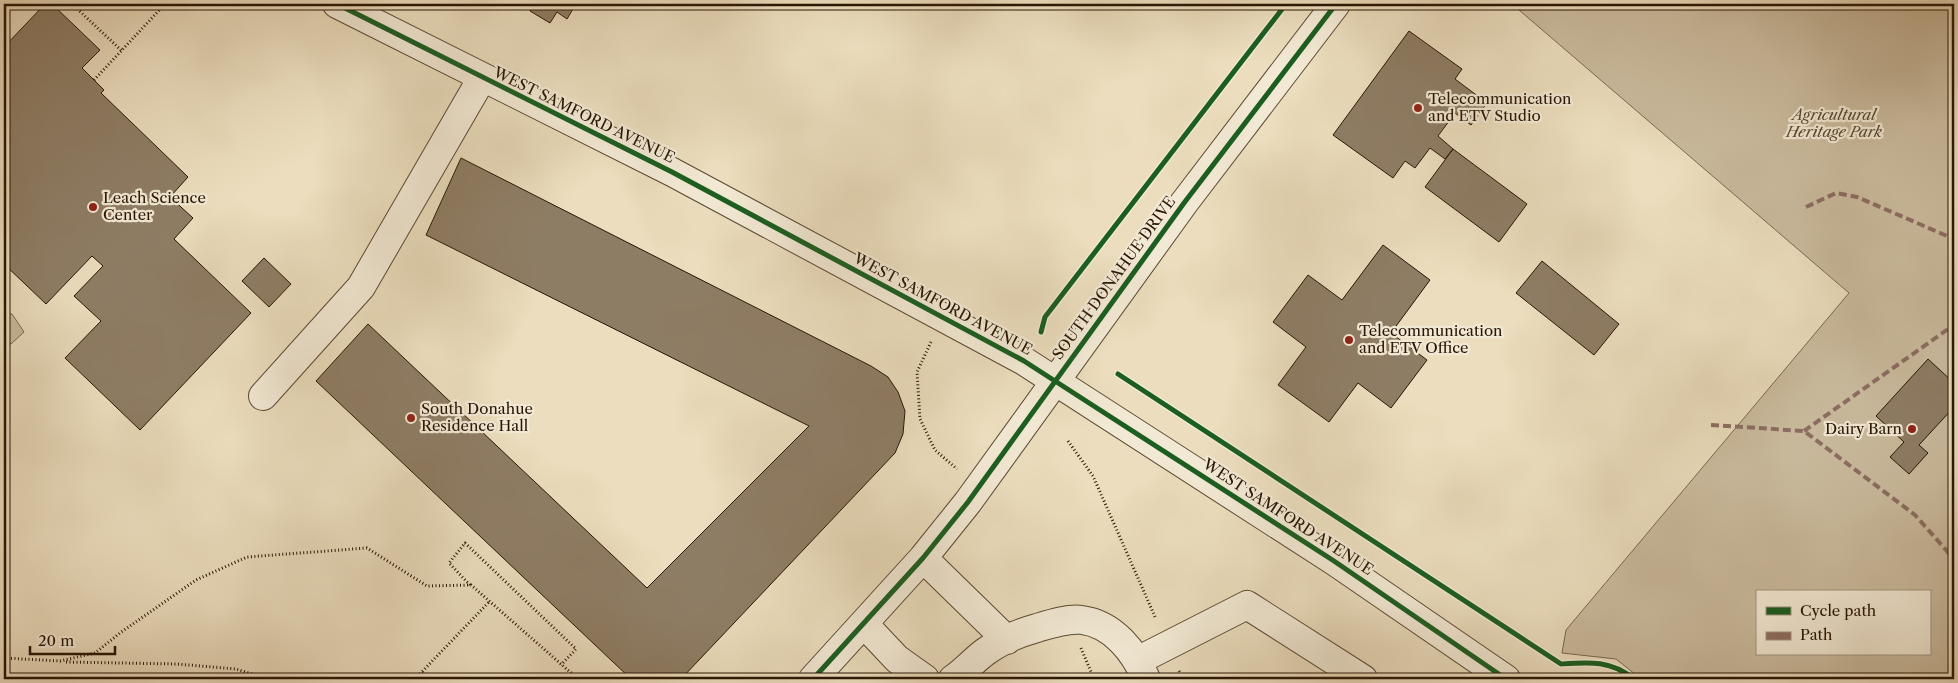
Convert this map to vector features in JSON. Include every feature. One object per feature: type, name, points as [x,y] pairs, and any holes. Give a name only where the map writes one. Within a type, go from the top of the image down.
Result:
[{"type":"street","name":"SOUTH DONAHUE DRIVE","points":[[813,679],[923,558],[968,502],[1184,204],[1336,4]]},
{"type":"street","name":"WEST SAMFORD AVENUE","points":[[345,5],[482,78],[672,172],[1056,380],[1334,561],[1506,679]]},
{"type":"street","points":[[263,396],[361,287],[482,78]]},
{"type":"street","points":[[923,558],[1008,640]]},
{"type":"street","points":[[953,679],[985,652],[1021,632],[1054,622],[1081,620],[1101,625],[1123,642],[1142,670],[1168,645],[1247,605],[1363,679]]},
{"type":"street","points":[[864,624],[897,659],[925,679]]},
{"type":"path","points":[[72,4],[122,51]]},
{"type":"path","points":[[94,80],[165,4]]},
{"type":"path","points":[[931,342],[917,372],[920,419],[935,450],[958,469]]},
{"type":"path","points":[[1068,441],[1093,476],[1183,679]]},
{"type":"path","points":[[562,665],[576,649],[465,543],[449,563],[489,602],[578,679]]},
{"type":"path","points":[[60,661],[95,653],[120,633],[196,580],[247,556],[367,548],[427,586],[471,585]]},
{"type":"path","points":[[415,679],[489,602]]},
{"type":"path","points":[[4,658],[187,664],[236,669],[268,679]]},
{"type":"path","points":[[421,673],[445,679]]},
{"type":"green space","name":"Agricultural Heritage Park","points":[[1512,4],[1954,4],[1954,679],[1641,679],[1616,659],[1562,653],[1566,630],[1849,293]]},
{"type":"green space","points":[[4,313],[12,314],[24,332],[11,344],[4,343]]},
{"type":"building","name":"Leach Science Center","points":[[45,4],[52,4],[100,50],[82,68],[104,90],[101,93],[188,177],[170,197],[193,218],[174,239],[251,313],[140,430],[65,358],[101,321],[74,296],[103,266],[92,256],[46,304],[4,264],[4,47]]},
{"type":"building","points":[[535,4],[576,4],[567,19],[557,12],[550,23],[530,11]]},
{"type":"building","name":"Telecommunication and ETV Studio","points":[[1409,31],[1462,69],[1455,79],[1487,103],[1471,125],[1455,113],[1438,136],[1453,149],[1445,159],[1430,148],[1415,168],[1405,161],[1393,178],[1333,135]]},
{"type":"building","points":[[1453,149],[1527,204],[1499,242],[1425,187]]},
{"type":"building","name":"South Donahue Residence Hall","points":[[461,158],[871,366],[888,377],[898,392],[905,411],[903,434],[895,453],[681,679],[631,679],[316,381],[368,324],[647,588],[809,426],[426,235]]},
{"type":"building","name":"Telecommunication and ETV Office","points":[[1383,245],[1430,280],[1391,333],[1427,360],[1391,408],[1358,383],[1329,422],[1278,385],[1306,347],[1273,322],[1308,275],[1342,300]]},
{"type":"building","points":[[264,258],[291,284],[269,307],[242,281]]},
{"type":"building","points":[[1542,261],[1619,324],[1594,355],[1516,293]]},
{"type":"building","name":"Dairy Barn","points":[[1928,359],[1954,383],[1954,407],[1919,445],[1928,453],[1909,474],[1890,457],[1904,442],[1876,416]]},
{"type":"marked path","points":[[1806,207],[1836,193],[1857,197],[1954,239]]},
{"type":"marked path","points":[[1804,431],[1951,327],[1954,328]]},
{"type":"marked path","points":[[1711,425],[1804,431],[1915,515],[1954,559]]},
{"type":"cycle path","points":[[337,4],[672,172],[1024,361],[1334,561],[1506,679]]},
{"type":"cycle path","points":[[1041,332],[1045,317],[1286,4]]},
{"type":"cycle path","points":[[813,679],[923,558],[968,502],[1184,203],[1336,4]]},
{"type":"cycle path","points":[[1118,374],[1561,664],[1590,663],[1608,665],[1617,668],[1634,679]]},
{"type":"place","name":"Telecommunication and ETV Studio","points":[[1418,108]]},
{"type":"place","name":"Leach Science Center","points":[[93,207]]},
{"type":"place","name":"Telecommunication and ETV Office","points":[[1349,340]]},
{"type":"place","name":"South Donahue Residence Hall","points":[[411,418]]},
{"type":"place","name":"Dairy Barn","points":[[1912,429]]}]
